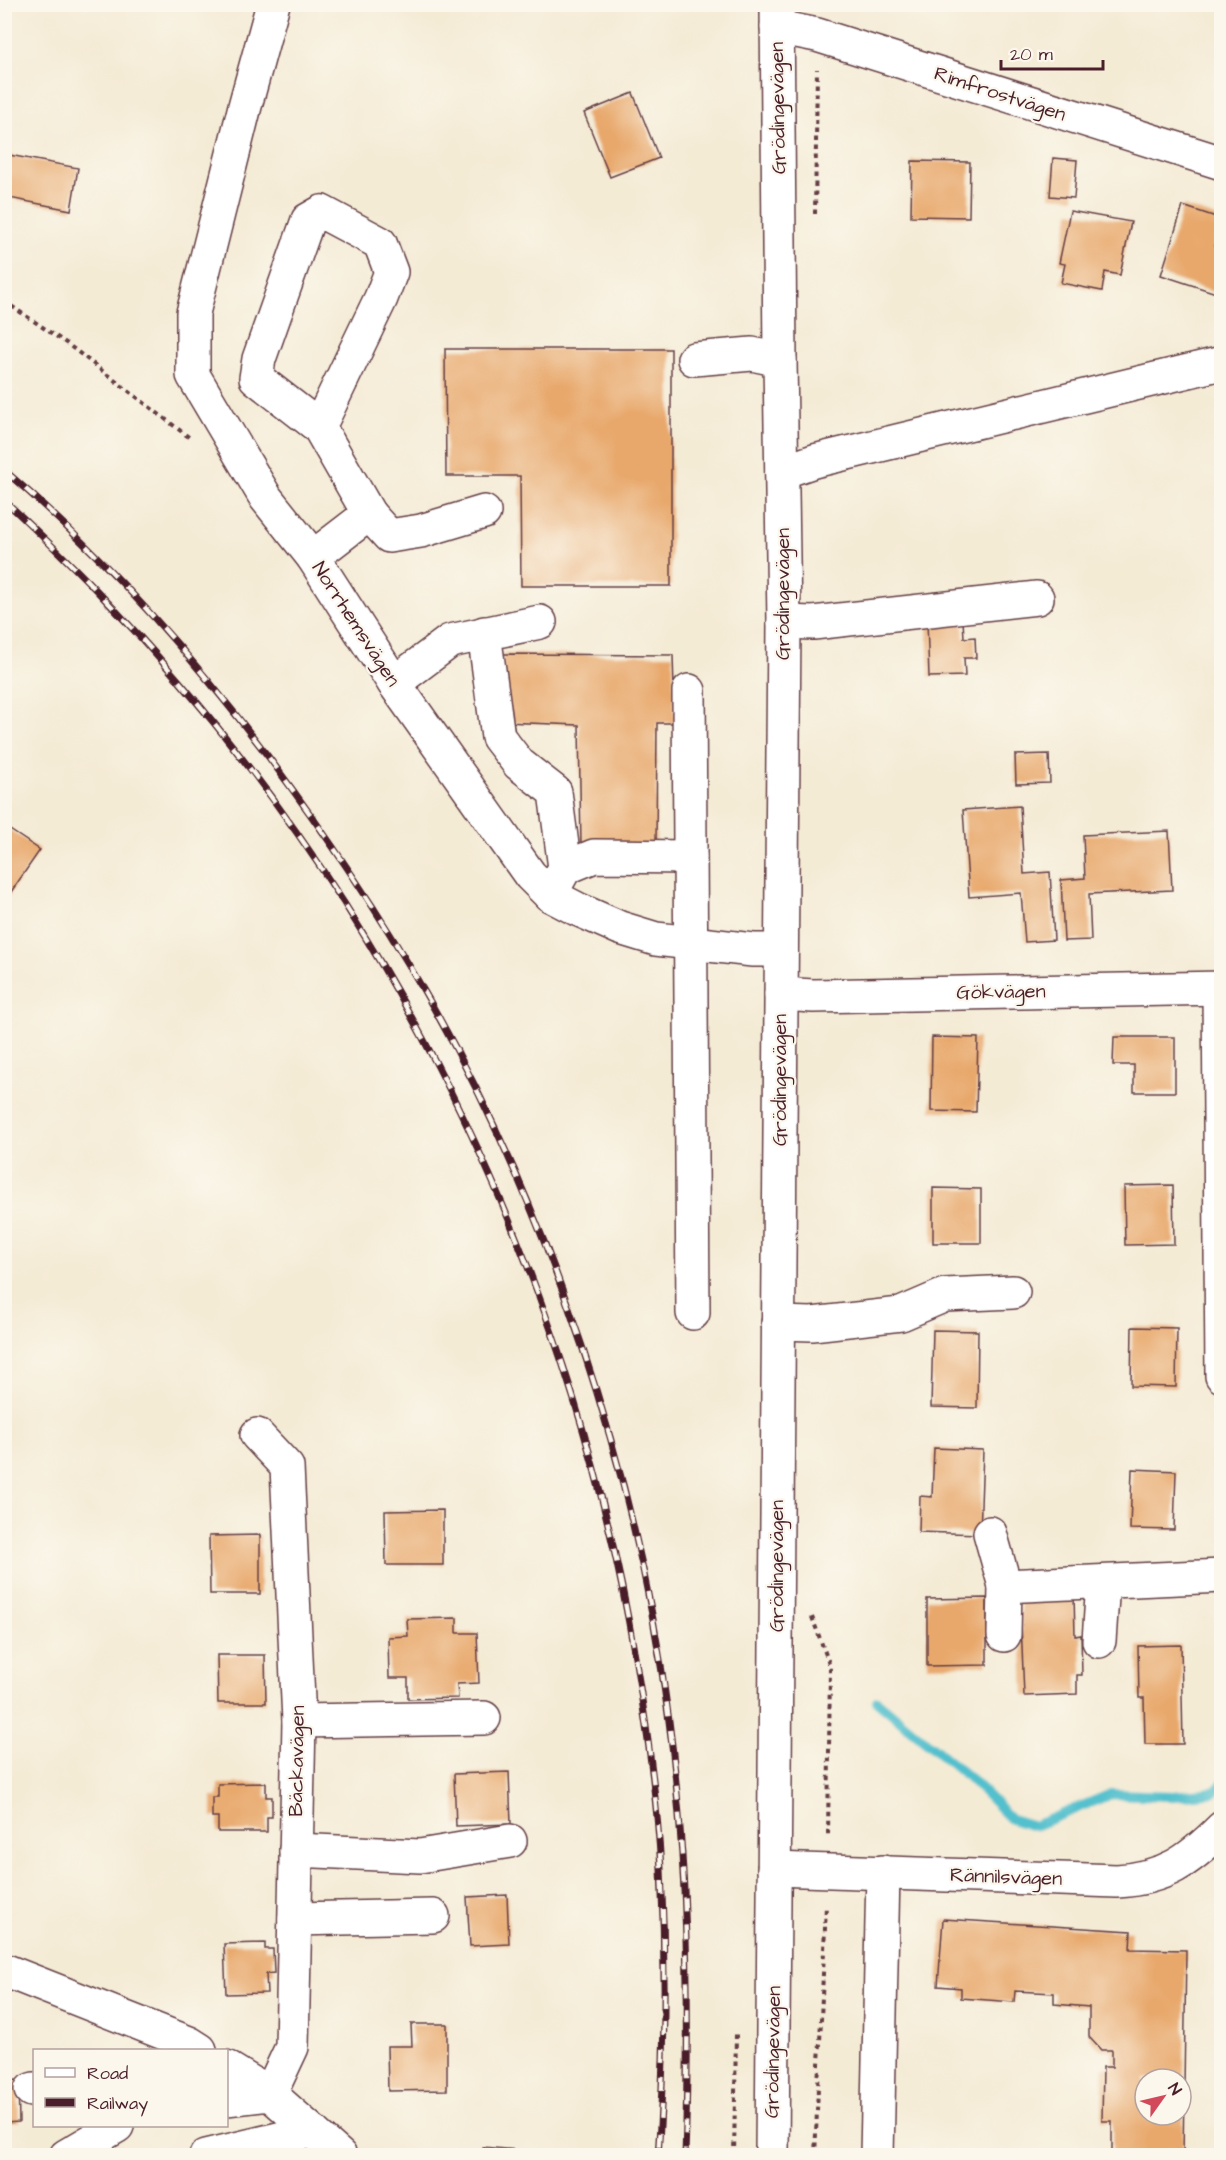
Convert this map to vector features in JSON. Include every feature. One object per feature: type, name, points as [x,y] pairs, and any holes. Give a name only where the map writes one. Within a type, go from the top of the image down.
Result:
[{"type":"street","name":"Norrhemsvägen","points":[[273,4],[193,313],[193,375],[266,498],[313,557],[394,683],[530,875],[558,881],[577,909],[620,928],[656,939],[781,950]]},
{"type":"street","name":"Rimfrostvägen","points":[[777,16],[817,36],[1221,164]]},
{"type":"street","name":"Grödingevägen","points":[[772,2156],[784,622],[777,16]]},
{"type":"street","points":[[319,427],[381,298],[391,272],[380,243],[322,212],[308,220],[259,359],[256,378],[319,427],[369,514],[389,536],[421,531],[484,512]]},
{"type":"street","points":[[693,359],[752,354],[780,360]]},
{"type":"street","points":[[782,472],[814,461],[1221,363]]},
{"type":"street","points":[[313,557],[369,514]]},
{"type":"street","points":[[784,622],[813,624],[1037,598]]},
{"type":"street","points":[[394,683],[450,641],[540,622]]},
{"type":"street","points":[[484,633],[498,737],[519,764],[555,792],[558,881]]},
{"type":"street","points":[[689,691],[693,1312]]},
{"type":"street","points":[[558,881],[594,856],[690,857]]},
{"type":"street","points":[[1220,988],[1221,1376]]},
{"type":"street","name":"Gökvägen","points":[[781,994],[813,996],[1220,988]]},
{"type":"street","points":[[778,1323],[812,1324],[901,1314],[945,1295],[1013,1292]]},
{"type":"street","name":"Bäckavägen","points":[[257,1435],[287,1467],[299,1721],[292,2047],[270,2094]]},
{"type":"street","points":[[990,1533],[1005,1586],[1004,1635]]},
{"type":"street","points":[[1005,1586],[1221,1576]]},
{"type":"street","points":[[1099,1641],[1102,1582]]},
{"type":"street","points":[[299,1721],[484,1718]]},
{"type":"street","points":[[296,1850],[420,1856],[510,1841]]},
{"type":"street","name":"Rännilsvägen","points":[[774,1869],[1117,1881],[1142,1879],[1164,1873],[1217,1841]]},
{"type":"street","points":[[877,2156],[883,1872]]},
{"type":"street","points":[[295,1919],[433,1916]]},
{"type":"street","points":[[4,1970],[189,2043],[198,2049]]},
{"type":"street","points":[[228,2090],[270,2094],[340,2156]]},
{"type":"street","points":[[66,2156],[115,2127]]},
{"type":"street","points":[[206,2156],[312,2131]]},
{"type":"path","points":[[4,302],[66,343],[194,441]]},
{"type":"path","points":[[1221,1725],[1218,1740],[1221,1746]]},
{"type":"building","points":[[633,93],[659,158],[610,177],[584,113]]},
{"type":"building","points":[[4,154],[78,168],[71,210],[4,197]]},
{"type":"building","points":[[1053,158],[1077,160],[1074,198],[1050,196]]},
{"type":"building","points":[[912,161],[970,162],[969,217],[911,216]]},
{"type":"building","points":[[1183,206],[1222,219],[1214,246],[1222,249],[1222,295],[1161,275]]},
{"type":"building","points":[[1070,211],[1131,222],[1120,275],[1105,272],[1102,291],[1061,283],[1065,264],[1059,263]]},
{"type":"building","points":[[445,349],[671,349],[671,586],[521,586],[520,476],[446,476]]},
{"type":"building","points":[[963,620],[964,638],[975,637],[976,658],[964,658],[965,676],[929,677],[927,621]]},
{"type":"building","points":[[503,654],[673,655],[675,723],[657,723],[656,845],[581,846],[579,725],[503,722]]},
{"type":"building","points":[[1049,754],[1050,783],[1016,784],[1015,755]]},
{"type":"building","points":[[1020,806],[1024,874],[1050,872],[1054,940],[1025,942],[1021,893],[969,897],[963,810]]},
{"type":"building","points":[[4,826],[40,850],[4,902]]},
{"type":"building","points":[[1169,831],[1172,890],[1089,894],[1091,940],[1064,941],[1061,880],[1085,878],[1083,835]]},
{"type":"building","points":[[932,1037],[978,1038],[976,1112],[931,1111]]},
{"type":"building","points":[[1114,1037],[1175,1037],[1175,1092],[1134,1092],[1134,1065],[1113,1065]]},
{"type":"building","points":[[1173,1185],[1174,1244],[1125,1245],[1124,1186]]},
{"type":"building","points":[[933,1188],[981,1189],[981,1243],[933,1243]]},
{"type":"building","points":[[1132,1327],[1177,1328],[1176,1387],[1131,1386]]},
{"type":"building","points":[[933,1330],[978,1331],[977,1408],[931,1407]]},
{"type":"building","points":[[934,1448],[983,1450],[980,1534],[919,1532],[920,1496],[932,1497]]},
{"type":"building","points":[[1132,1469],[1176,1471],[1174,1530],[1130,1529]]},
{"type":"building","points":[[443,1510],[443,1565],[386,1565],[385,1511]]},
{"type":"building","points":[[260,1535],[260,1594],[210,1594],[209,1536]]},
{"type":"building","points":[[1074,1595],[1075,1636],[1081,1635],[1082,1675],[1077,1675],[1077,1694],[1024,1696],[1020,1597]]},
{"type":"building","points":[[987,1598],[987,1665],[927,1666],[927,1599]]},
{"type":"building","points":[[457,1618],[457,1633],[477,1633],[479,1683],[457,1684],[458,1698],[408,1699],[408,1678],[389,1678],[388,1637],[408,1636],[407,1619]]},
{"type":"building","points":[[1181,1645],[1183,1744],[1145,1744],[1144,1698],[1139,1698],[1138,1646]]},
{"type":"building","points":[[217,1655],[265,1655],[266,1703],[218,1703]]},
{"type":"building","points":[[509,1772],[511,1824],[456,1826],[454,1774]]},
{"type":"building","points":[[266,1783],[266,1797],[272,1797],[272,1817],[267,1817],[267,1832],[218,1832],[218,1817],[212,1817],[212,1797],[218,1797],[218,1784]]},
{"type":"building","points":[[507,1895],[509,1944],[470,1946],[467,1897]]},
{"type":"building","points":[[943,1919],[1131,1931],[1130,1949],[1186,1950],[1184,2067],[1133,2067],[1133,2127],[1183,2127],[1183,2156],[1112,2156],[1112,2121],[1102,2121],[1103,2067],[1112,2067],[1112,2050],[1101,2050],[1089,2037],[1089,2007],[1054,2004],[1054,1993],[1015,1991],[1014,2002],[961,1998],[961,1988],[938,1986]]},
{"type":"building","points":[[265,1943],[265,1949],[273,1949],[274,1973],[266,1974],[267,1993],[226,1994],[224,1944]]},
{"type":"building","points":[[411,2024],[447,2024],[447,2090],[388,2091],[387,2046],[412,2046]]},
{"type":"building","points":[[18,2080],[19,2122],[4,2123],[4,2081]]},
{"type":"building","points":[[483,2147],[530,2151],[530,2156],[482,2156]]},
{"type":"waterway","points":[[877,1701],[972,1780],[1011,1819],[1034,1826],[1111,1794],[1173,1796],[1215,1792],[1222,1784]]},
{"type":"railway","points":[[4,470],[75,535],[143,605],[207,679],[267,755],[329,841],[406,960],[469,1074],[511,1162],[548,1252],[581,1344],[610,1438],[635,1533],[654,1627],[669,1721],[680,1830],[686,1938],[685,2156]]},
{"type":"railway","points":[[4,500],[86,579],[197,702],[259,781],[317,862],[397,990],[445,1080],[488,1172],[527,1266],[562,1361],[591,1458],[616,1557],[647,1736],[659,1842],[664,1940],[664,2012],[658,2156]]}]
